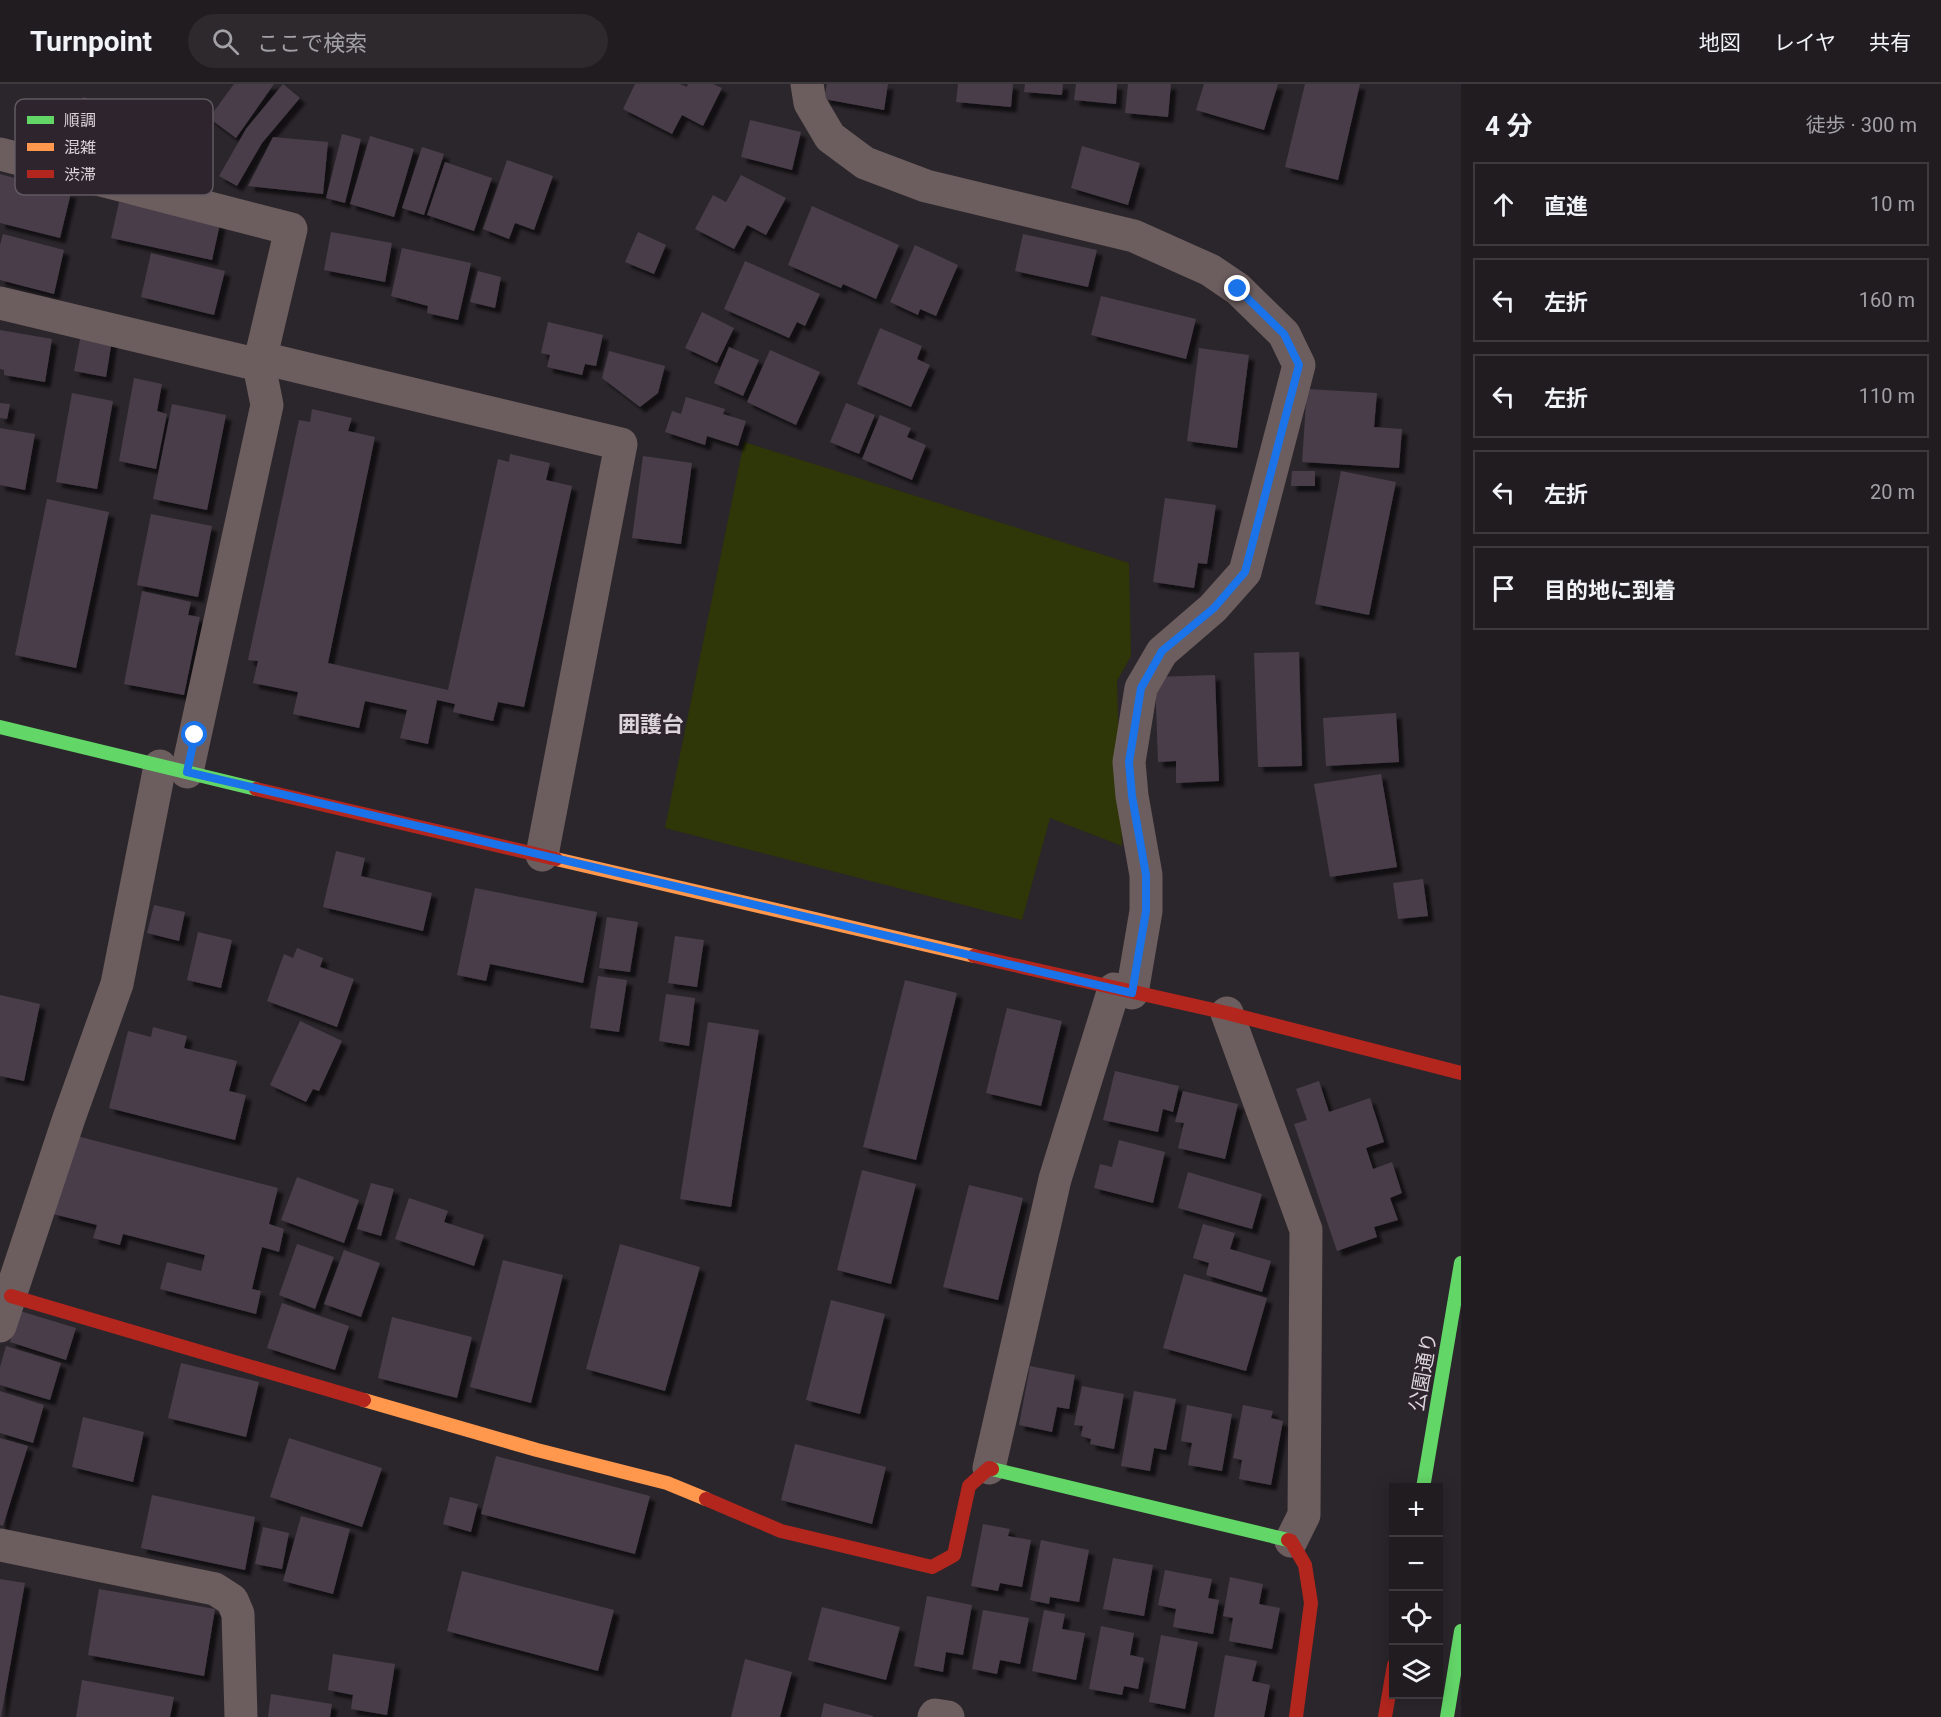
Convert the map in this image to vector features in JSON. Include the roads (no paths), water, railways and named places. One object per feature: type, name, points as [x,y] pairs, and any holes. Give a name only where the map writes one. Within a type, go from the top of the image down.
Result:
[{"type":"street","points":[[10,1296],[458,1427],[667,1483],[781,1531],[932,1567],[954,1555],[969,1486],[989,1468],[1055,1179],[1123,991],[1146,911],[1146,875],[1132,796],[1129,762],[1141,688],[1162,651],[1214,608],[1245,572],[1299,365],[1284,334],[1238,289],[1210,270],[1134,236],[926,186],[865,163],[830,137],[810,103],[807,84]]},
{"type":"street","points":[[0,154],[15,158]]},
{"type":"street","points":[[0,1326],[117,984],[267,405],[260,361],[291,229],[159,195]]},
{"type":"street","points":[[0,303],[621,444],[542,855]]},
{"type":"street","points":[[0,727],[1123,991],[1227,1013],[1461,1073]]},
{"type":"street","points":[[1227,1013],[1306,1230],[1304,1515],[1291,1540]]},
{"type":"street","name":"公園通り","points":[[1424,1483],[1461,1263]]},
{"type":"street","points":[[989,1468],[1291,1540],[1305,1565],[1311,1603],[1296,1717]]},
{"type":"street","points":[[0,1545],[215,1589],[232,1600],[238,1614],[241,1717]]},
{"type":"street","points":[[1447,1717],[1461,1631]]},
{"type":"street","points":[[1385,1717],[1389,1694]]},
{"type":"street","points":[[934,1717],[934,1715],[948,1717]]},
{"type":"district","name":"囲護台","points":[[651,724]]}]
